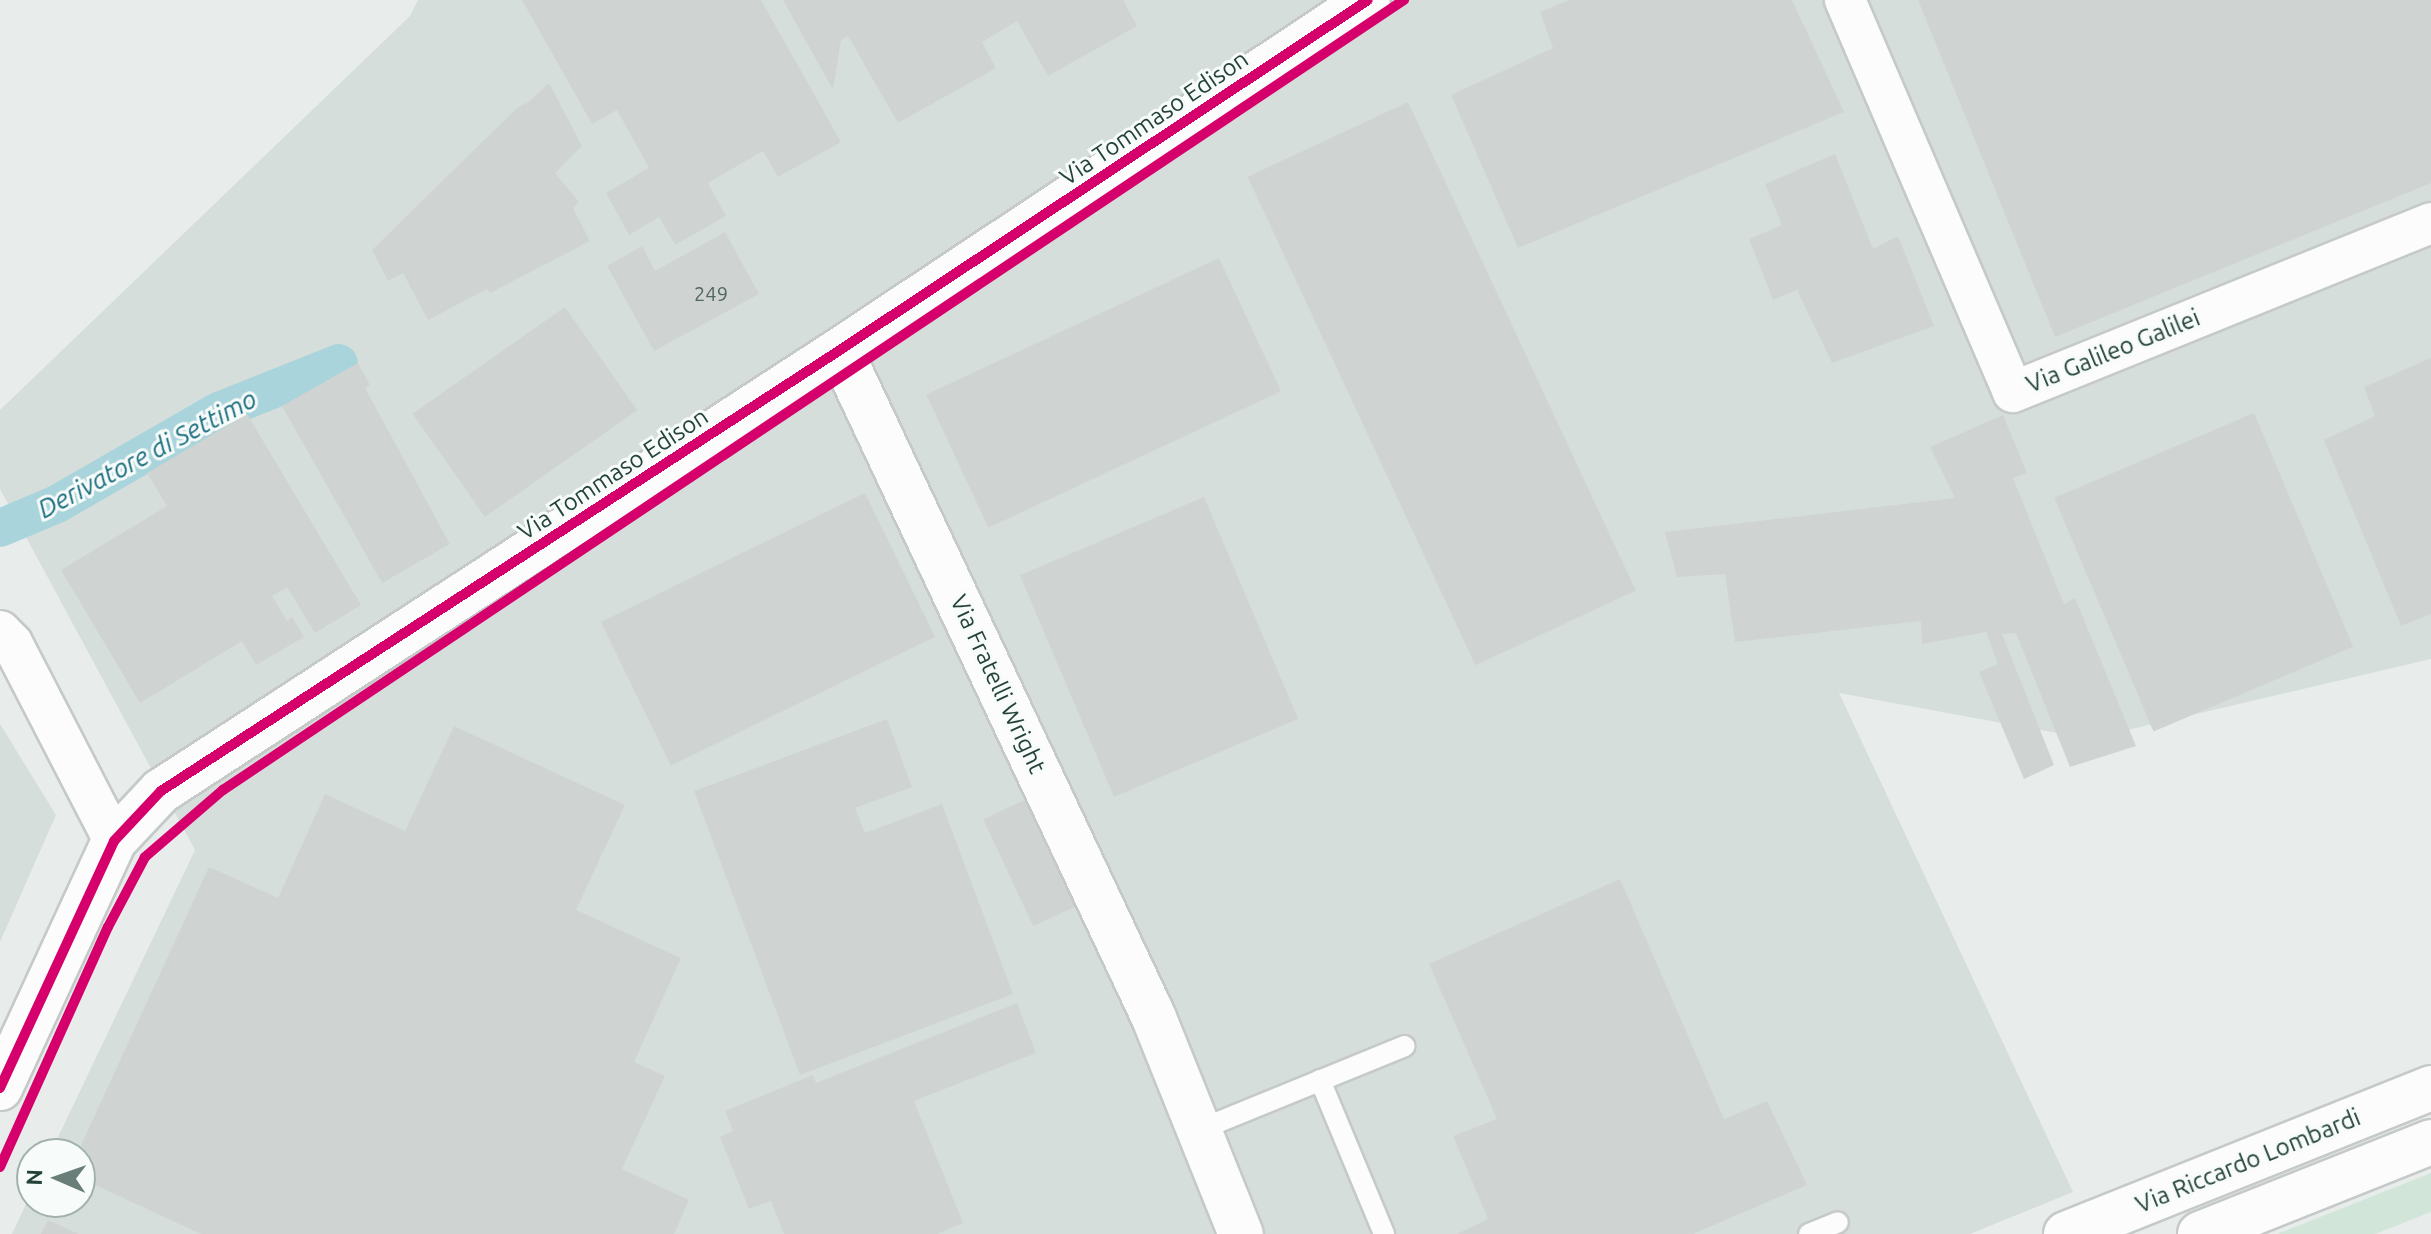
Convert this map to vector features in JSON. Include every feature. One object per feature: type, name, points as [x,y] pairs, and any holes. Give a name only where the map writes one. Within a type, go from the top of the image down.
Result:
[{"type":"street","name":"Via Tommaso Edison","points":[[0,1088],[114,841],[161,791],[840,350],[1368,0]]},
{"type":"street","name":"Via Galileo Galilei","points":[[1845,0],[2013,392],[2431,223]]},
{"type":"street","name":"Via Fratelli Wright","points":[[840,350],[1154,1018],[1199,1130]]},
{"type":"street","points":[[0,631],[12,643],[114,841]]},
{"type":"street","name":"Via Riccardo Lombardi","points":[[2066,1234],[2431,1088]]},
{"type":"street","points":[[1199,1130],[1241,1234]]},
{"type":"street","name":"Via Riccardo Lombardi","points":[[2200,1234],[2431,1142]]},
{"type":"lane","points":[[1199,1130],[1405,1046]]},
{"type":"lane","points":[[1320,1080],[1384,1234]]},
{"type":"lane","points":[[1809,1234],[1838,1222]]},
{"type":"shaded area","points":[[418,0],[2431,0],[2431,659],[2089,739],[1839,693],[2073,1192],[1970,1234],[12,1234],[19,1218],[96,1218],[96,1138],[58,1138],[195,850],[0,489],[0,410],[410,16]]},
{"type":"shaded area","points":[[0,724],[56,815],[0,942]]},
{"type":"green space","points":[[2431,1173],[2431,1212],[2375,1234],[2277,1234]]},
{"type":"building","points":[[522,0],[761,0],[841,142],[778,177],[763,151],[708,183],[726,216],[675,245],[659,217],[629,235],[606,193],[649,168],[617,110],[592,124]]},
{"type":"building","points":[[783,0],[1123,0],[1137,26],[1048,76],[1017,21],[982,42],[996,68],[898,123],[848,36],[841,40],[833,90]]},
{"type":"building","points":[[1569,0],[1792,0],[1844,112],[1518,248],[1451,95],[1553,48],[1540,12]]},
{"type":"building","points":[[1918,0],[2431,0],[2431,183],[2055,337]]},
{"type":"building","points":[[549,83],[582,146],[555,173],[579,202],[573,208],[590,241],[490,293],[487,289],[428,320],[403,273],[388,281],[372,250],[517,108],[530,101]]},
{"type":"building","points":[[1408,102],[1636,590],[1475,665],[1248,177]]},
{"type":"building","points":[[1835,154],[1873,249],[1898,236],[1934,326],[1832,363],[1797,290],[1773,300],[1749,239],[1782,225],[1765,184]]},
{"type":"building","points":[[725,232],[759,294],[654,351],[607,266],[642,246],[655,271]]},
{"type":"building","points":[[1219,258],[1281,391],[988,528],[926,395]]},
{"type":"building","points":[[565,307],[637,410],[485,517],[413,414]]},
{"type":"building","points":[[2431,358],[2431,614],[2401,626],[2324,440],[2375,416],[2364,387]]},
{"type":"building","points":[[358,363],[370,385],[365,388],[450,544],[382,583],[282,406]]},
{"type":"building","points":[[2254,413],[2353,647],[2153,732],[2054,498]]},
{"type":"building","points":[[247,414],[361,605],[315,633],[287,587],[272,596],[287,621],[292,617],[304,637],[256,665],[242,641],[140,703],[61,570],[167,506],[147,473]]},
{"type":"building","points":[[2003,415],[2027,473],[2013,478],[2064,604],[2075,598],[2136,746],[2070,767],[2016,633],[2002,634],[2054,765],[2024,779],[1979,672],[1998,664],[1986,632],[1922,644],[1921,621],[1735,642],[1725,574],[1677,577],[1665,532],[1955,498],[1930,447]]},
{"type":"building","points":[[865,493],[935,637],[671,766],[601,622]]},
{"type":"building","points":[[1204,497],[1298,719],[1114,797],[1020,575]]},
{"type":"building","points":[[887,719],[912,787],[855,808],[865,833],[942,804],[1013,994],[800,1075],[694,791]]},
{"type":"building","points":[[454,726],[625,805],[576,910],[681,958],[634,1062],[665,1076],[622,1169],[689,1200],[674,1234],[201,1234],[96,1185],[96,1138],[84,1138],[209,867],[278,898],[325,794],[405,831]]},
{"type":"building","points":[[1044,791],[1094,898],[1033,926],[983,819]]},
{"type":"building","points":[[1620,879],[1724,1119],[1767,1101],[1807,1185],[1693,1234],[1457,1234],[1488,1219],[1453,1136],[1497,1119],[1429,964]]},
{"type":"building","points":[[1017,1003],[1036,1053],[914,1101],[963,1223],[937,1234],[784,1234],[771,1201],[749,1209],[720,1137],[733,1131],[725,1111],[813,1075],[816,1083]]},
{"type":"building","points":[[48,1220],[79,1234],[41,1234]]},
{"type":"waterway","name":"Derivatore di Settimo","points":[[0,528],[57,504],[219,411],[339,363]]},
{"type":"cycle path","points":[[0,1088],[114,841],[161,791],[840,350],[1368,0]]},
{"type":"cycle path","points":[[0,1167],[108,927],[145,857],[223,790],[1404,0]]}]
